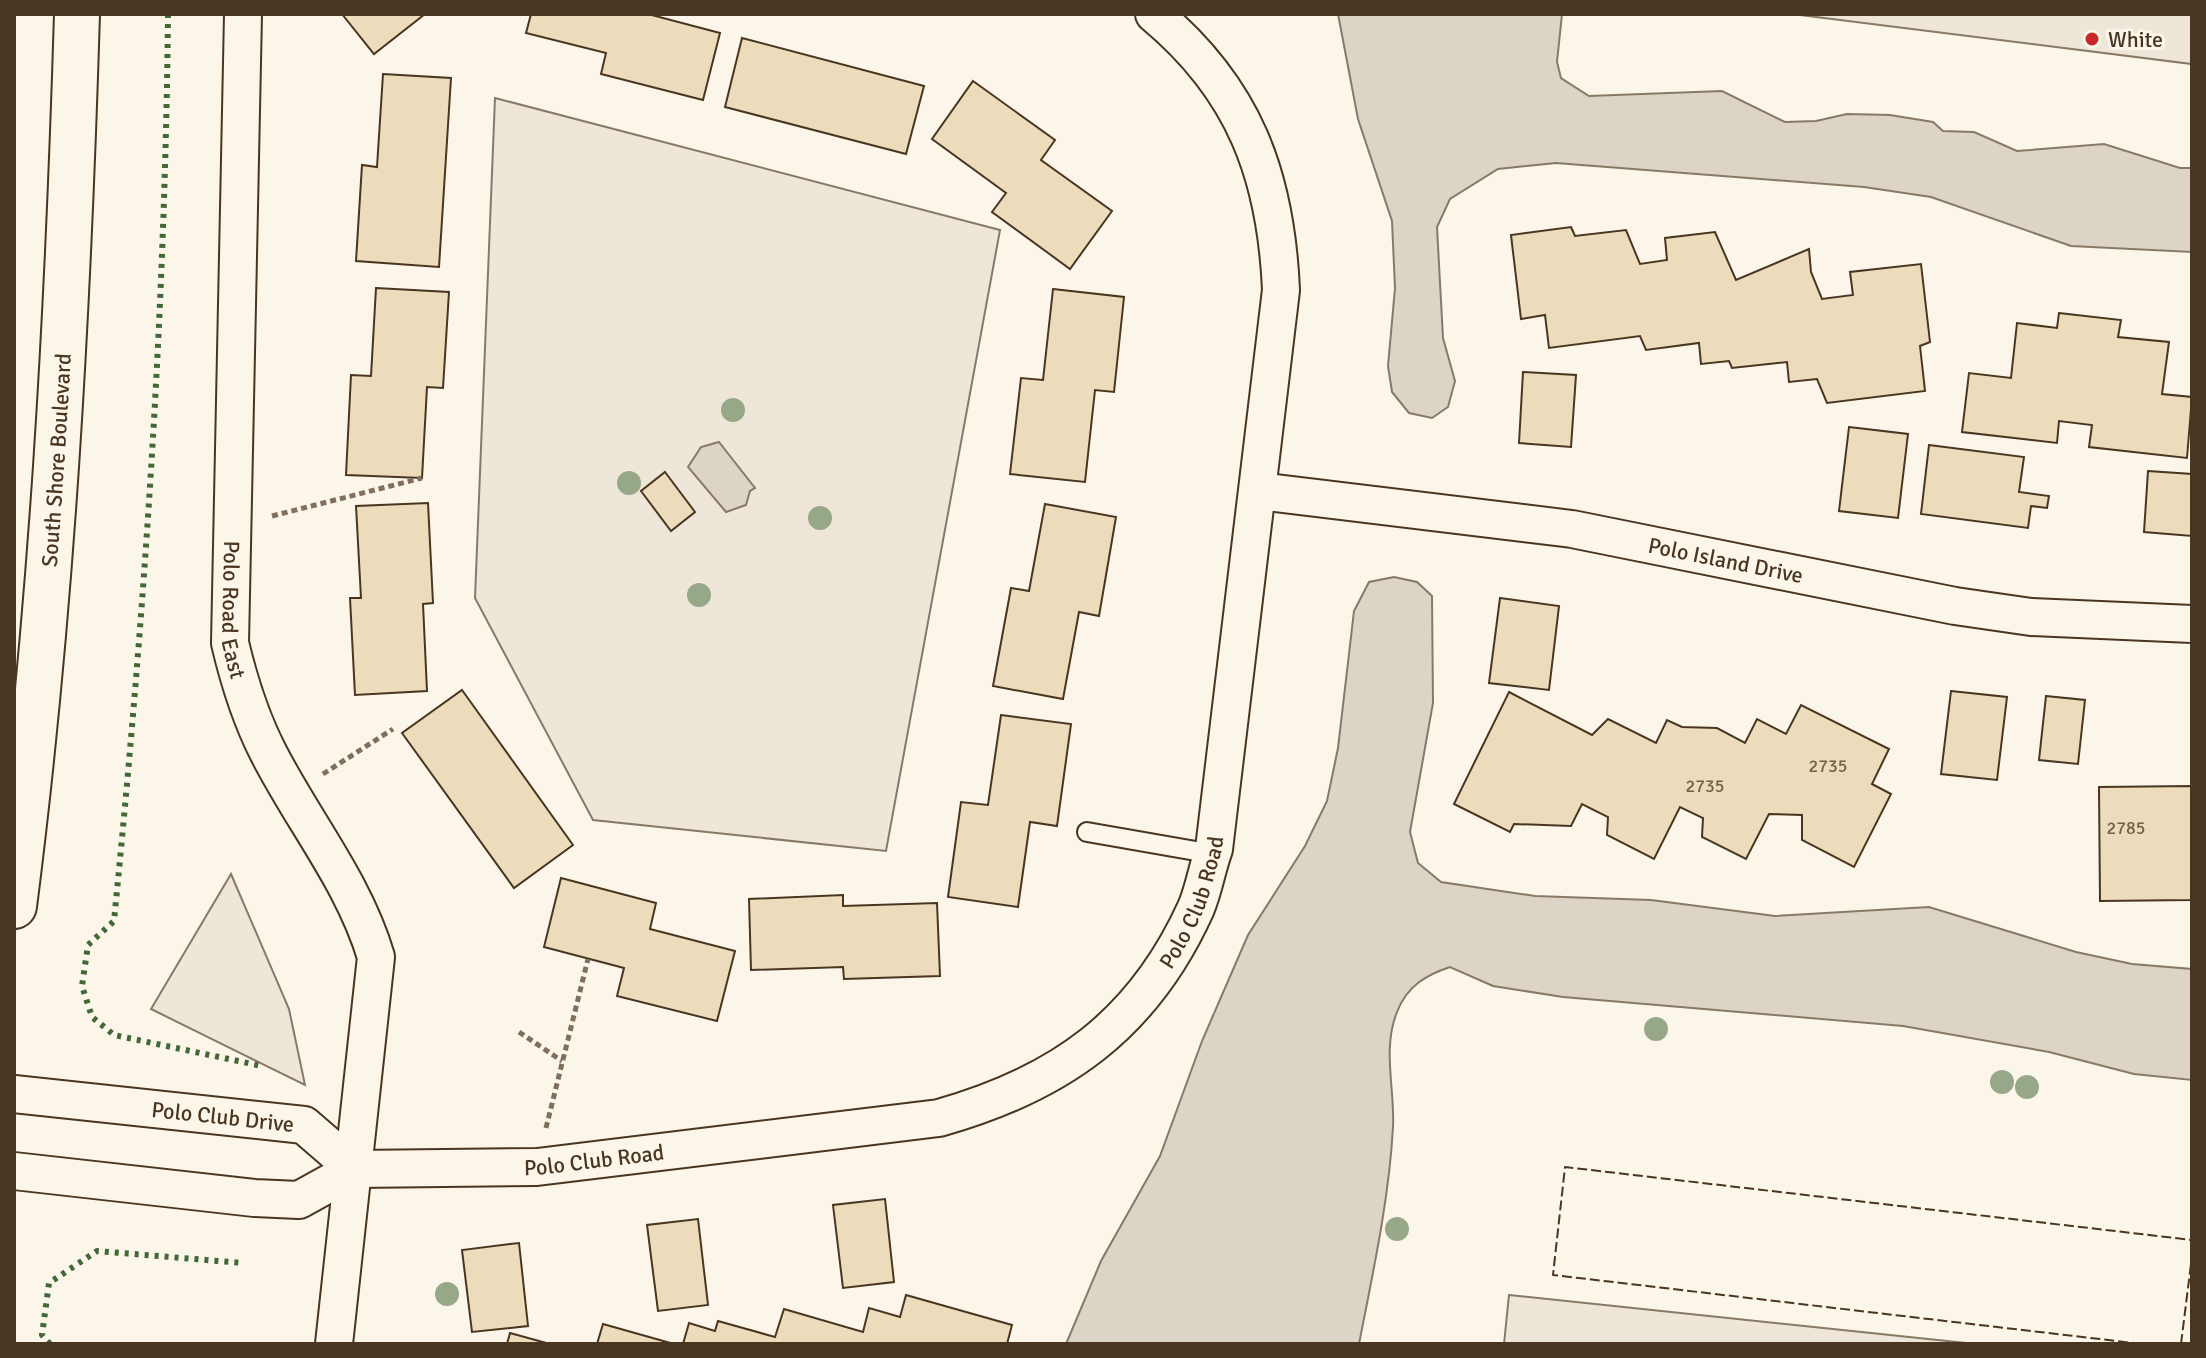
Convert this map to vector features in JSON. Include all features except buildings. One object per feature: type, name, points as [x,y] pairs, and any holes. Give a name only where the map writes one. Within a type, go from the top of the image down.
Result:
[{"type":"street","name":"South Shore Boulevard","points":[[14,906],[31,770],[57,452],[77,14]]},
{"type":"street","name":"Polo Road East","points":[[243,14],[230,643],[244,699],[292,793],[354,898],[376,957],[334,1344]]},
{"type":"street","name":"Polo Club Road","points":[[355,1169],[537,1167],[939,1118],[995,1102],[1059,1069],[1095,1044],[1136,1003],[1171,956],[1197,905],[1213,854],[1281,290],[1273,205],[1256,151],[1230,100],[1197,55],[1154,14]]},
{"type":"street","name":"Polo Island Drive","points":[[1259,491],[1572,529],[1955,606],[2031,617],[2192,624]]},
{"type":"street","name":"Polo Club Drive","points":[[14,1094],[304,1125],[355,1169]]},
{"type":"street","points":[[14,1171],[254,1198],[299,1200],[355,1169]]},
{"type":"lane","points":[[1087,832],[1213,854]]},
{"type":"path","points":[[232,526],[422,478]]},
{"type":"path","points":[[292,793],[393,729]]},
{"type":"path","points":[[537,1167],[588,959]]},
{"type":"path","points":[[519,1032],[562,1061]]},
{"type":"shaded area","points":[[1338,14],[1562,14],[1557,62],[1561,78],[1589,96],[1722,91],[1785,122],[1816,121],[1847,114],[1890,115],[1933,122],[1943,131],[1974,132],[2017,151],[2104,144],[2180,168],[2192,168],[2192,252],[2071,246],[1931,197],[1864,187],[1556,163],[1498,169],[1450,199],[1437,227],[1443,338],[1455,381],[1448,407],[1432,418],[1409,413],[1392,392],[1388,366],[1395,288],[1392,221],[1358,119]]},
{"type":"shaded area","name":"White","points":[[1792,14],[2192,14],[2192,64]]},
{"type":"shaded area","points":[[495,98],[1000,230],[886,851],[593,820],[475,598]]},
{"type":"shaded area","points":[[719,442],[755,488],[750,491],[746,505],[726,512],[688,467],[701,447]]},
{"type":"shaded area","points":[[1394,577],[1417,582],[1432,596],[1433,703],[1410,832],[1418,863],[1441,882],[1535,896],[1651,900],[1775,916],[1929,907],[2076,952],[2132,964],[2192,969],[2192,1080],[2134,1074],[2049,1052],[1903,1026],[1563,997],[1493,986],[1450,967],[1425,978],[1412,988],[1401,1003],[1393,1026],[1390,1040],[1391,1154],[1380,1236],[1359,1344],[1066,1344],[1101,1261],[1160,1156],[1202,1041],[1248,935],[1305,846],[1327,801],[1338,748],[1354,611],[1369,582]]},
{"type":"shaded area","points":[[231,874],[289,1009],[305,1085],[151,1009]]},
{"type":"shaded area","points":[[1509,1295],[1976,1344],[1504,1344]]},
{"type":"hedge","points":[[168,14],[158,355],[125,808],[114,921],[88,945],[82,986],[92,1017],[114,1035],[262,1066]]},
{"type":"hedge","points":[[50,1344],[42,1335],[49,1283],[97,1251],[243,1263]]},
{"type":"fence","points":[[2142,1344],[1553,1275],[1565,1167],[2192,1240]]},
{"type":"fence","points":[[2181,1344],[2192,1256]]},
{"type":"place","name":"White","points":[[2092,39]]}]
